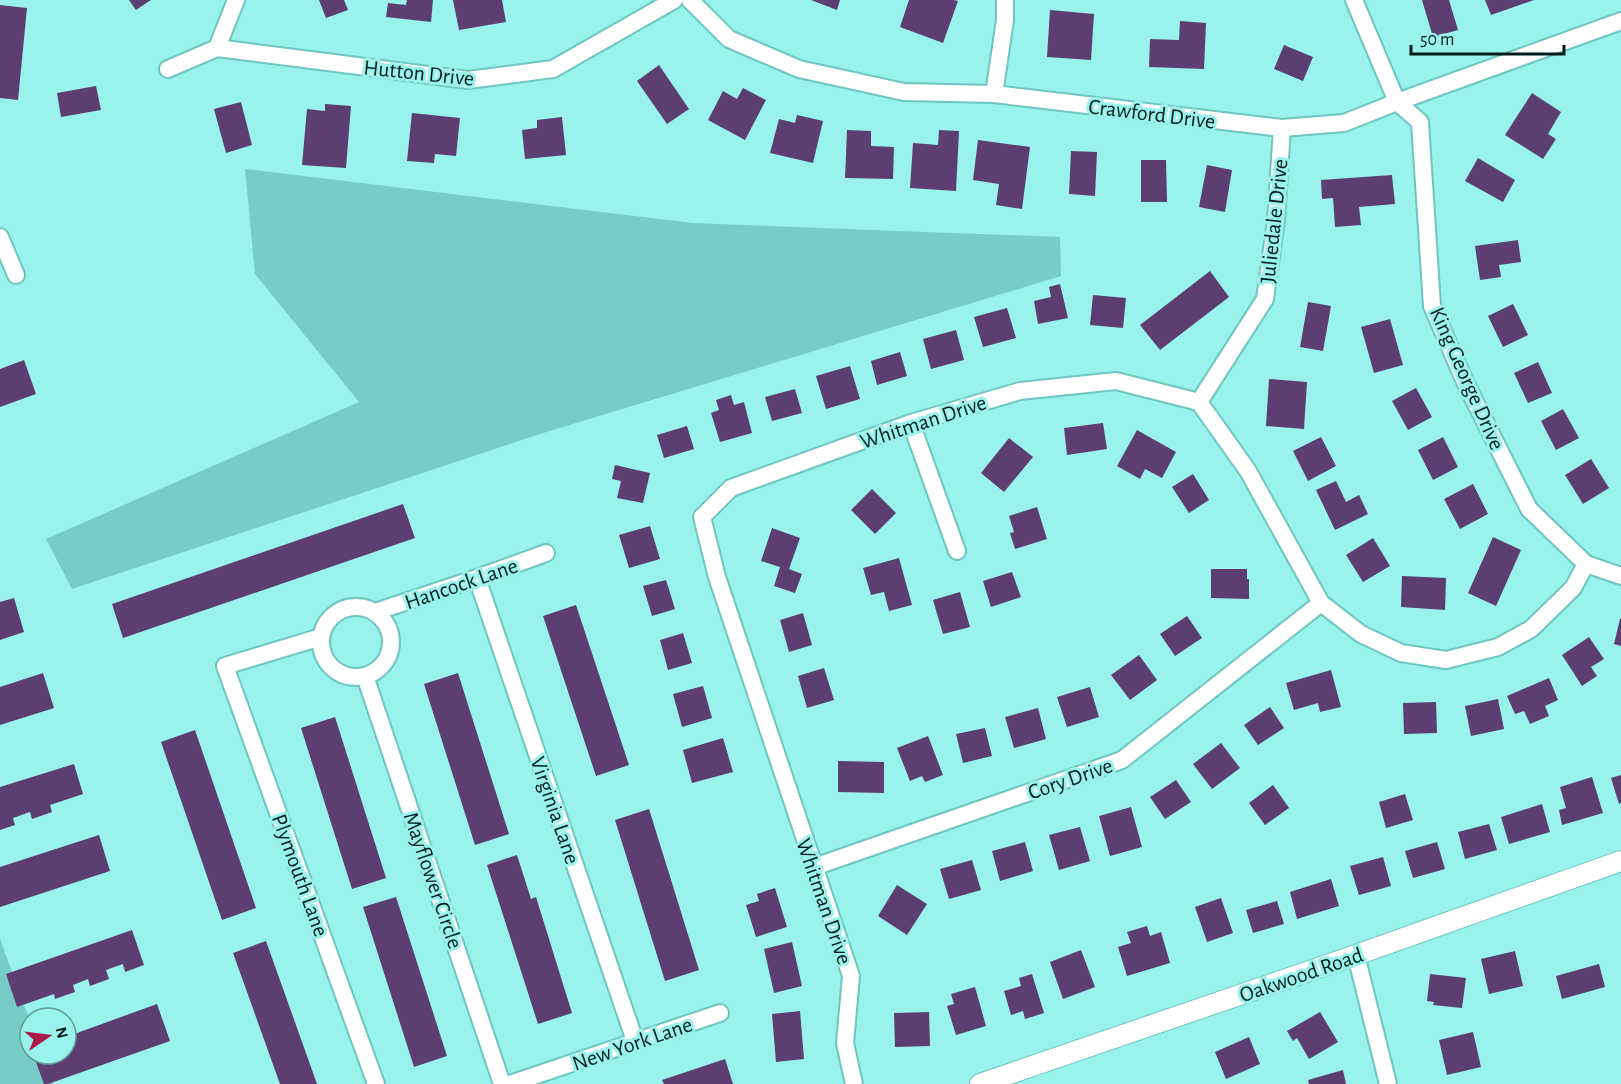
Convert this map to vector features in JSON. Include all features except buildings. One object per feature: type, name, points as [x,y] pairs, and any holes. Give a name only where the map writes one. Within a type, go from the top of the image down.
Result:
[{"type":"street","points":[[168,69],[217,48],[236,0]]},
{"type":"street","name":"Hutton Drive","points":[[217,48],[468,80],[553,69],[674,0]]},
{"type":"street","name":"Crawford Drive","points":[[690,0],[729,39],[799,69],[904,92],[994,94],[1282,128],[1344,123],[1621,21]]},
{"type":"street","points":[[994,94],[1005,20],[1005,0]]},
{"type":"street","name":"King George Drive","points":[[1354,0],[1397,102],[1420,122],[1432,306],[1466,384],[1529,508],[1586,564],[1621,576]]},
{"type":"street","name":"Juliedale Drive","points":[[1199,402],[1265,299],[1276,220],[1282,128]]},
{"type":"street","points":[[0,237],[16,274]]},
{"type":"street","name":"Whitman Drive","points":[[854,1084],[845,1043],[850,976],[717,577],[702,517],[730,488],[911,423],[1020,391],[1116,381],[1199,402]]},
{"type":"street","points":[[1199,402],[1248,471],[1321,603],[1361,634],[1401,653],[1446,660],[1498,647],[1531,629],[1573,588],[1586,564]]},
{"type":"street","points":[[911,423],[957,551]]},
{"type":"street","name":"Hancock Lane","points":[[375,612],[546,553]]},
{"type":"street","name":"Virginia Lane","points":[[477,578],[635,1041]]},
{"type":"street","name":"Cory Drive","points":[[814,867],[1122,760],[1321,603]]},
{"type":"street","name":"Hancock Lane","points":[[321,637],[325,624],[334,614],[347,608],[360,607],[375,612],[384,620],[390,633],[391,647],[387,660],[377,670],[365,676]]},
{"type":"street","points":[[321,637],[322,651],[328,664],[338,673],[351,677],[365,676]]},
{"type":"street","name":"Plymouth Lane","points":[[321,637],[225,666],[376,1084]]},
{"type":"street","name":"Mayflower Circle","points":[[365,676],[502,1084]]},
{"type":"street","name":"Oakwood Road","points":[[980,1084],[1621,861]]},
{"type":"street","points":[[1356,955],[1388,1084]]},
{"type":"street","name":"New York Lane","points":[[510,1084],[720,1013]]},
{"type":"shaded area","points":[[245,169],[693,223],[1060,237],[1061,276],[540,434],[72,589],[46,539],[359,402],[255,274]]},
{"type":"shaded area","points":[[0,939],[25,1006],[18,1006],[18,1066],[46,1066],[53,1084],[0,1084]]}]
